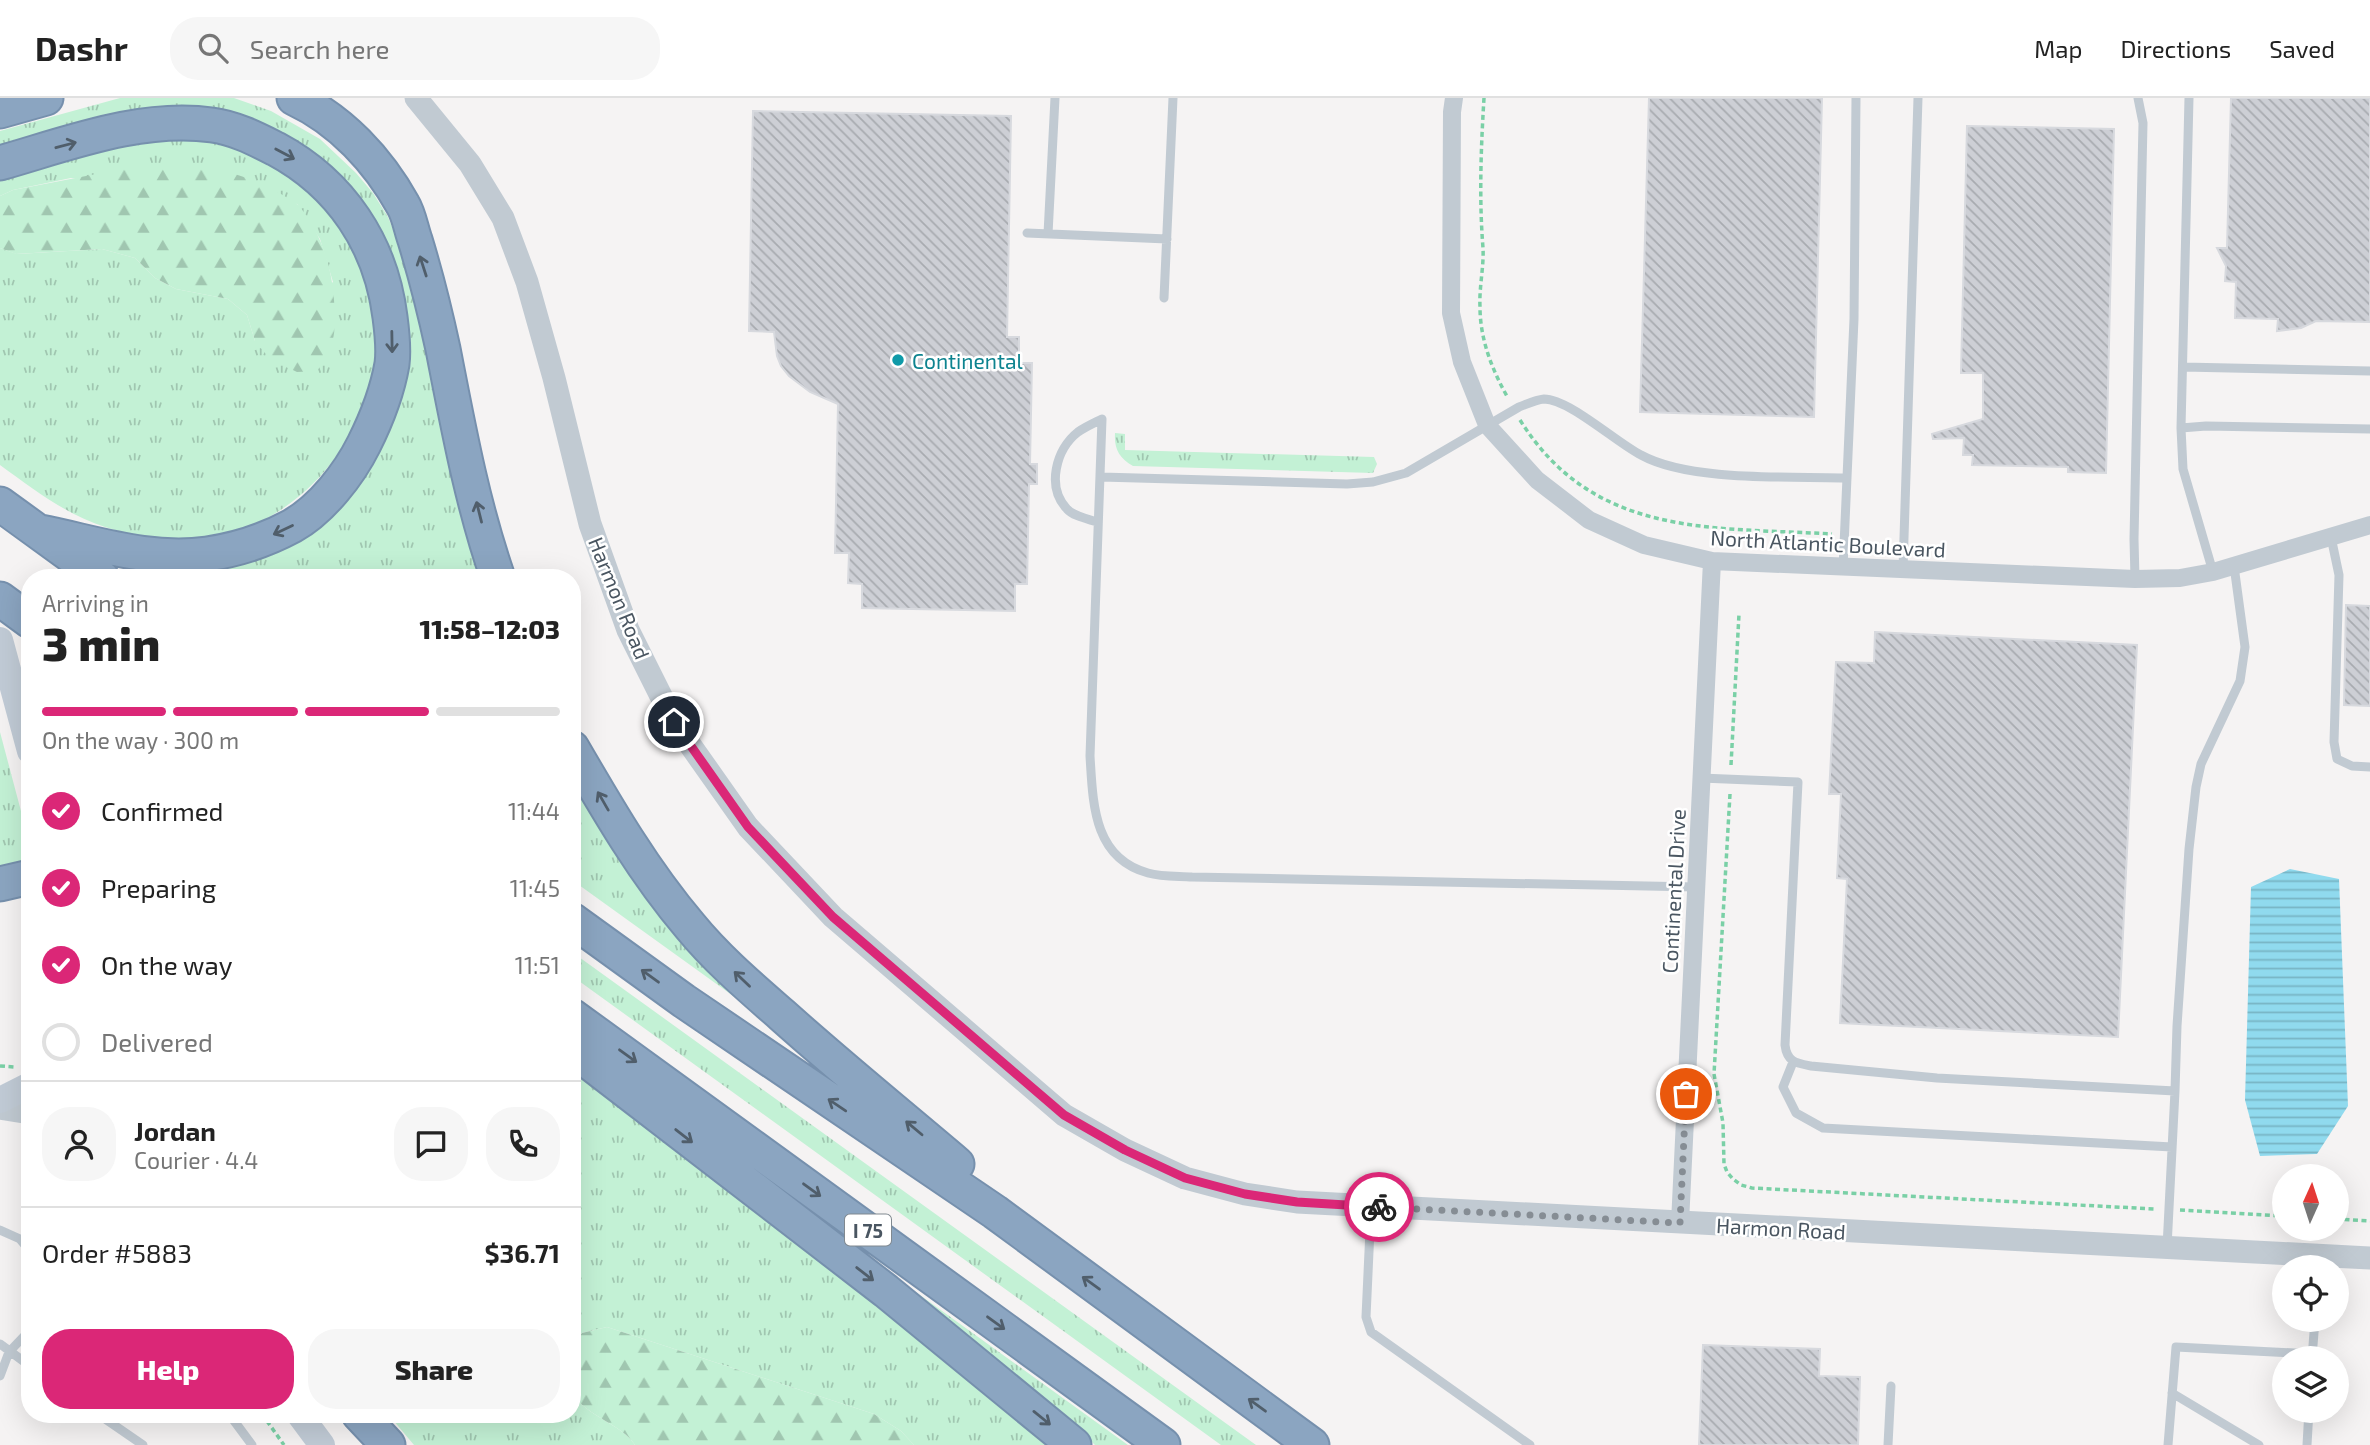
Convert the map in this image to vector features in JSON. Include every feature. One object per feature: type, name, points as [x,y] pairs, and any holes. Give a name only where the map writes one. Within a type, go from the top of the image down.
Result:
[{"type":"highway","points":[[0,111],[46,98]]},
{"type":"highway","points":[[294,98],[312,106],[370,155],[404,207],[431,290],[459,431],[486,544],[495,569]]},
{"type":"highway","points":[[0,163],[114,132],[154,125],[214,125],[245,134],[300,162],[325,184],[350,212],[366,234],[378,265],[388,296],[392,332],[393,362],[384,399],[352,468],[325,499],[293,525],[251,544],[209,554],[177,557],[128,553],[21,519]]},
{"type":"highway","points":[[21,519],[90,569]]},
{"type":"highway","points":[[0,599],[21,614]]},
{"type":"highway","points":[[581,763],[654,881],[691,928],[742,979],[815,1044],[961,1167],[995,1212]]},
{"type":"highway","points":[[0,884],[21,879]]},
{"type":"highway","points":[[581,927],[684,1001],[995,1212],[1312,1445]]},
{"type":"highway","name":"I 75","points":[[581,1023],[1163,1445]]},
{"type":"highway","points":[[581,1056],[886,1291],[1074,1445]]},
{"type":"highway","points":[[367,1423],[388,1445]]},
{"type":"main road","points":[[0,640],[21,718]]},
{"type":"main road","points":[[0,1100],[21,1091]]},
{"type":"main road","points":[[306,1423],[322,1445]]},
{"type":"main road","points":[[358,1423],[375,1445]]},
{"type":"street","name":"Harmon Road","points":[[415,98],[470,164],[503,219],[527,282],[590,524],[628,630],[674,722],[748,827],[833,917],[1064,1115],[1125,1150],[1185,1178],[1245,1194],[1297,1202],[2167,1249],[2272,1257]]},
{"type":"street","name":"North Atlantic Boulevard","points":[[1454,98],[1451,313],[1462,362],[1487,425],[1536,480],[1589,520],[1644,545],[1712,561],[2135,579],[2180,578],[2213,572],[2370,525]]},
{"type":"street","name":"Continental Drive","points":[[1680,1223],[1712,561]]},
{"type":"street","points":[[0,1108],[21,1112]]},
{"type":"street","name":"Harmon Road","points":[[2349,1259],[2370,1258]]},
{"type":"lane","points":[[1048,234],[1055,98]]},
{"type":"lane","points":[[1164,298],[1173,98]]},
{"type":"lane","points":[[1843,568],[1854,319],[1856,98]]},
{"type":"lane","points":[[1903,571],[1918,98]]},
{"type":"lane","points":[[2135,579],[2143,123],[2138,98]]},
{"type":"lane","points":[[2189,98],[2181,428],[2183,469],[2213,572]]},
{"type":"lane","points":[[1027,233],[1167,239]]},
{"type":"lane","points":[[2183,367],[2370,371]]},
{"type":"lane","points":[[1101,477],[1347,484],[1373,482],[1406,473],[1514,410],[1534,401],[1547,399],[1572,409],[1643,457],[1676,467],[1714,474],[1847,478]]},
{"type":"lane","points":[[1097,522],[1068,511],[1056,494],[1055,473],[1061,450],[1078,432],[1102,419],[1090,756],[1093,803],[1100,833],[1120,859],[1148,873],[1192,877],[1696,887]]},
{"type":"lane","points":[[2181,428],[2206,426],[2370,429]]},
{"type":"lane","points":[[2331,537],[2339,575],[2334,742],[2337,759],[2352,766],[2370,767]]},
{"type":"lane","points":[[2167,1249],[2177,1026],[2196,787],[2201,764],[2239,681],[2245,647],[2234,566]]},
{"type":"lane","points":[[1701,778],[1798,782],[1785,1045],[1793,1062],[1937,1078],[2175,1091]]},
{"type":"lane","points":[[1793,1062],[1783,1087],[1796,1113],[1823,1128],[2172,1147]]},
{"type":"lane","points":[[1371,1206],[1366,1317],[1371,1332],[1530,1445]]},
{"type":"lane","points":[[0,1230],[21,1240]]},
{"type":"lane","points":[[0,1376],[9,1352],[21,1339]]},
{"type":"lane","points":[[0,1344],[21,1360]]},
{"type":"lane","points":[[2168,1445],[2176,1347],[2272,1353]]},
{"type":"lane","points":[[1888,1445],[1891,1386]]},
{"type":"lane","points":[[2172,1393],[2259,1445]]},
{"type":"lane","points":[[111,1423],[143,1445]]},
{"type":"lane","points":[[236,1423],[252,1445]]},
{"type":"lane","points":[[2307,1445],[2308,1423]]},
{"type":"path","points":[[1484,98],[1481,236],[1483,263],[1479,309],[1483,336],[1494,371],[1514,410],[1545,452],[1584,486],[1623,508],[1669,523],[1701,528],[1845,534]]},
{"type":"path","points":[[1739,614],[1714,1074],[1723,1123],[1724,1164],[1733,1180],[1752,1188],[2272,1215]]},
{"type":"path","points":[[2349,1220],[2370,1221]]},
{"type":"path","points":[[268,1423],[284,1445]]},
{"type":"green space","points":[[120,98],[234,98],[271,111],[320,139],[373,193],[388,217],[409,269],[482,569],[137,568],[165,566],[343,492],[398,293],[266,128],[0,145],[0,131]]},
{"type":"green space","points":[[184,136],[238,148],[277,164],[300,182],[334,216],[349,236],[370,288],[376,340],[370,383],[356,423],[334,460],[305,491],[271,516],[231,533],[177,540],[135,535],[90,522],[50,500],[0,465],[0,248],[17,254],[102,249],[135,258],[155,278],[176,289],[228,299],[247,315],[255,341],[333,282],[320,239],[297,204],[71,178],[13,190],[0,196],[0,175],[131,141]]},
{"type":"green space","points":[[173,164],[216,170],[255,181],[293,201],[307,216],[324,250],[334,300],[333,337],[328,354],[317,371],[297,372],[270,359],[255,341],[247,315],[228,299],[176,289],[155,278],[135,258],[102,249],[16,254],[0,248],[0,196],[13,190],[133,167]]},
{"type":"green space","points":[[1115,433],[1125,434],[1125,450],[1374,457],[1377,464],[1373,473],[1133,466],[1118,452]]},
{"type":"green space","points":[[0,732],[21,811],[21,865],[0,871]]},
{"type":"green space","points":[[581,790],[739,994],[736,998],[581,886]]},
{"type":"green space","points":[[581,958],[1256,1445],[1221,1445],[581,983]]},
{"type":"green space","points":[[581,1073],[1058,1445],[914,1445],[901,1431],[874,1414],[607,1327],[582,1333]]},
{"type":"green space","points":[[913,1290],[1128,1445],[1095,1445],[911,1294]]},
{"type":"green space","points":[[607,1327],[874,1414],[901,1431],[914,1445],[635,1445],[622,1431],[581,1404],[582,1333]]},
{"type":"green space","points":[[581,1404],[622,1431],[635,1445],[414,1445],[396,1423],[581,1423]]},
{"type":"water","points":[[2290,869],[2339,879],[2348,1106],[2317,1154],[2260,1156],[2245,1100],[2251,887]]},
{"type":"building","points":[[1649,98],[1822,98],[1814,417],[1640,412]]},
{"type":"building","points":[[2231,98],[2370,98],[2370,322],[2316,321],[2301,328],[2277,331],[2278,319],[2235,318],[2236,282],[2225,281],[2226,266],[2217,248],[2227,248]]},
{"type":"building","name":"Continental","points":[[753,111],[1011,116],[1007,337],[1019,337],[1019,363],[1032,363],[1030,464],[1037,464],[1037,484],[1029,484],[1027,584],[1015,584],[1015,611],[862,608],[862,584],[848,583],[849,553],[835,553],[838,404],[810,392],[789,376],[777,356],[774,332],[749,331]]},
{"type":"building","points":[[1967,126],[2114,129],[2106,473],[2068,472],[2068,467],[1972,465],[1973,455],[1963,455],[1964,438],[1933,439],[1932,434],[1983,419],[1983,373],[1961,373]]},
{"type":"building","points":[[2346,605],[2370,606],[2370,706],[2344,705]]},
{"type":"building","points":[[1875,632],[2137,645],[2118,1037],[1840,1023],[1847,879],[1837,878],[1841,794],[1829,794],[1836,662],[1874,663]]},
{"type":"building","points":[[1703,1345],[1820,1349],[1819,1376],[1860,1377],[1858,1445],[1699,1445]]},
{"type":"way so far","points":[[1379,1207],[1680,1223],[1686,1094]]},
{"type":"place","name":"Continental","points":[[898,360]]},
{"type":"route","points":[[674,722],[748,827],[833,917],[1064,1115],[1125,1150],[1185,1178],[1245,1194],[1297,1202],[1379,1207]]}]
